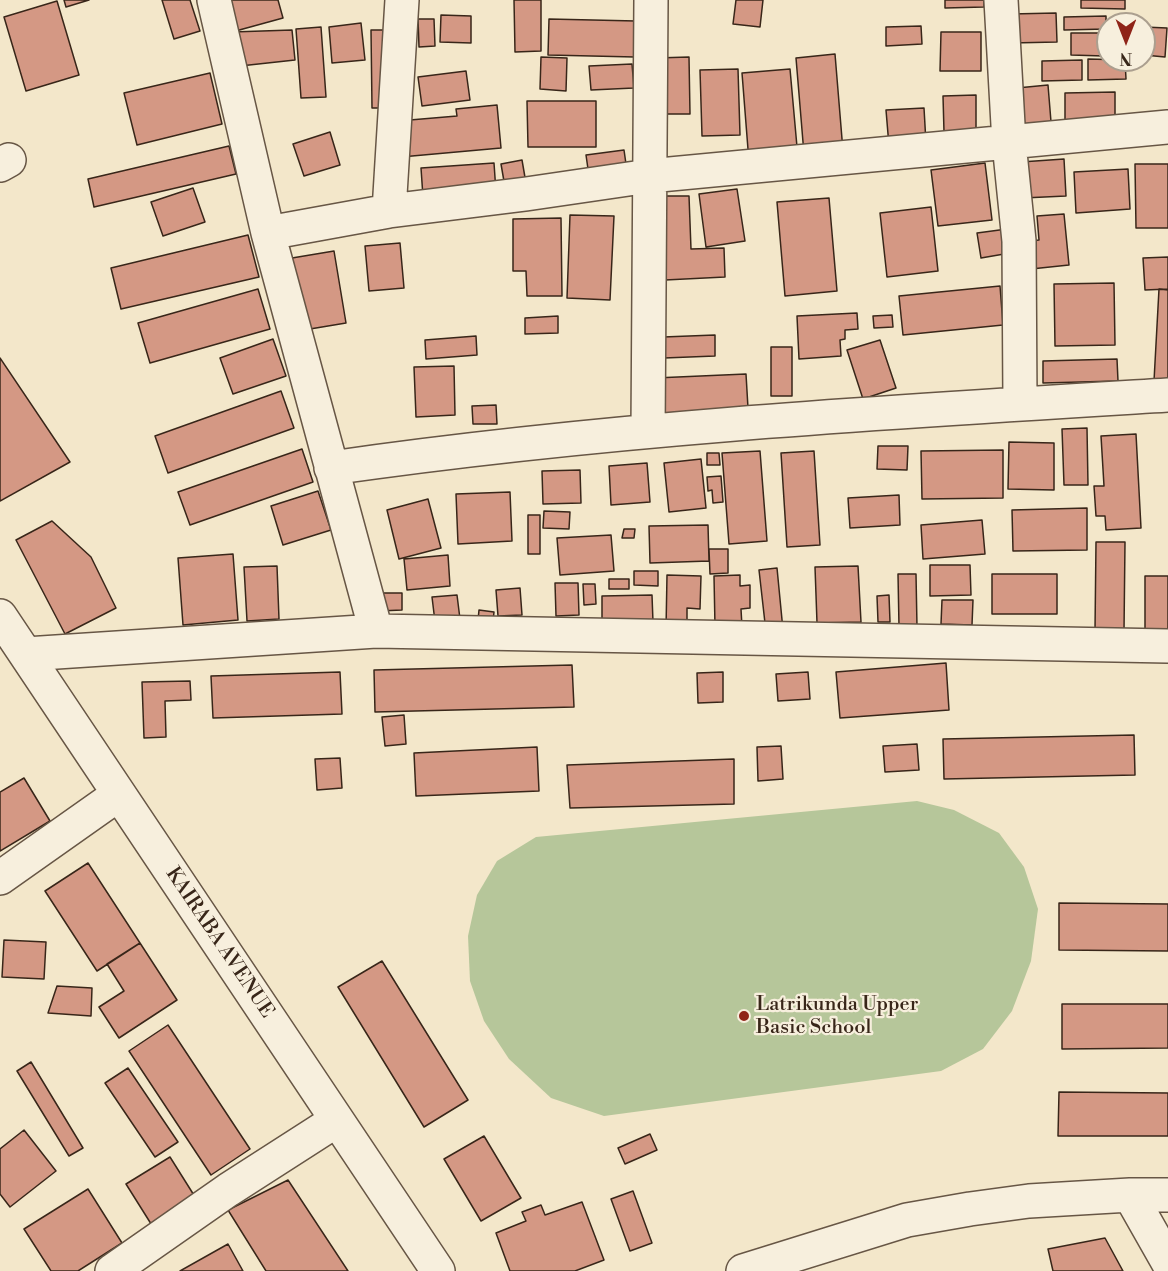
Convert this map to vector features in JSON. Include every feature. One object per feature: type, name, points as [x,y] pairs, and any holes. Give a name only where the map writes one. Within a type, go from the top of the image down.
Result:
[{"type":"street","points":[[214,0],[268,233],[376,631]]},
{"type":"street","points":[[389,211],[402,0]]},
{"type":"street","points":[[648,431],[651,0]]},
{"type":"street","points":[[1001,0],[1009,143],[1019,241],[1020,404]]},
{"type":"street","points":[[268,233],[389,211],[649,176],[1168,127]]},
{"type":"street","points":[[331,468],[409,457],[648,431],[1168,394]]},
{"type":"street","name":"KAIRABA AVENUE","points":[[0,616],[438,1271]]},
{"type":"street","points":[[26,654],[376,631],[1168,646]]},
{"type":"street","points":[[0,878],[119,794]]},
{"type":"street","points":[[112,1271],[228,1190],[337,1120]]},
{"type":"street","points":[[1130,1195],[1168,1262]]},
{"type":"street","points":[[743,1271],[907,1220],[1029,1201],[1168,1195]]},
{"type":"green space","points":[[917,801],[954,810],[999,833],[1024,867],[1038,909],[1031,961],[1012,1011],[983,1049],[941,1071],[604,1116],[551,1098],[509,1059],[484,1021],[470,981],[468,936],[477,895],[497,861],[536,837]]},
{"type":"building","points":[[64,0],[89,0],[66,7]]},
{"type":"building","points":[[162,0],[190,0],[200,31],[174,39]]},
{"type":"building","points":[[223,0],[278,0],[283,18],[232,32]]},
{"type":"building","points":[[514,0],[541,0],[541,51],[515,52]]},
{"type":"building","points":[[736,0],[763,0],[760,27],[733,24]]},
{"type":"building","points":[[945,0],[984,0],[984,7],[945,8]]},
{"type":"building","points":[[1081,0],[1125,0],[1125,9],[1081,8]]},
{"type":"building","points":[[57,1],[79,75],[26,91],[4,17]]},
{"type":"building","points":[[1056,13],[1057,42],[1011,43],[1011,14]]},
{"type":"building","points":[[441,15],[471,16],[471,43],[440,42]]},
{"type":"building","points":[[1096,16],[1096,29],[1064,30],[1064,17]]},
{"type":"building","points":[[418,19],[434,19],[435,46],[419,47]]},
{"type":"building","points":[[549,19],[636,21],[635,57],[548,55]]},
{"type":"building","points":[[361,23],[365,60],[332,63],[329,27]]},
{"type":"building","points":[[921,26],[922,44],[886,46],[886,27]]},
{"type":"building","points":[[321,27],[326,97],[301,98],[296,29]]},
{"type":"building","points":[[1156,28],[1167,28],[1165,57],[1156,56]]},
{"type":"building","points":[[292,30],[295,60],[240,66],[232,32]]},
{"type":"building","points":[[371,30],[391,30],[392,108],[372,108]]},
{"type":"building","points":[[941,32],[981,32],[981,71],[940,71]]},
{"type":"building","points":[[1071,33],[1096,33],[1096,56],[1071,55]]},
{"type":"building","points":[[835,54],[843,151],[804,154],[796,58]]},
{"type":"building","points":[[541,57],[567,58],[566,91],[540,89]]},
{"type":"building","points":[[689,57],[690,114],[658,114],[656,58]]},
{"type":"building","points":[[1088,59],[1096,59],[1096,72],[1126,72],[1126,79],[1088,80]]},
{"type":"building","points":[[1082,60],[1082,80],[1042,81],[1042,61]]},
{"type":"building","points":[[632,64],[634,88],[591,90],[589,66]]},
{"type":"building","points":[[738,69],[740,135],[702,136],[700,70]]},
{"type":"building","points":[[790,69],[798,158],[749,162],[742,73]]},
{"type":"building","points":[[466,71],[470,100],[422,106],[418,77]]},
{"type":"building","points":[[210,73],[222,124],[137,145],[124,93]]},
{"type":"building","points":[[1048,85],[1052,134],[1021,136],[1017,88]]},
{"type":"building","points":[[1115,92],[1115,122],[1065,122],[1065,93]]},
{"type":"building","points":[[976,95],[976,131],[944,132],[943,96]]},
{"type":"building","points":[[527,101],[596,101],[596,147],[528,147]]},
{"type":"building","points":[[497,105],[501,148],[401,157],[398,121],[457,116],[456,109]]},
{"type":"building","points":[[924,108],[926,143],[889,146],[886,110]]},
{"type":"building","points":[[330,132],[340,165],[304,176],[293,144]]},
{"type":"building","points":[[229,146],[236,174],[94,207],[88,179]]},
{"type":"building","points":[[624,150],[627,171],[589,176],[586,155]]},
{"type":"building","points":[[1064,159],[1066,196],[1023,198],[1021,162]]},
{"type":"building","points":[[522,160],[527,189],[506,193],[501,164]]},
{"type":"building","points":[[494,163],[496,192],[423,197],[421,168]]},
{"type":"building","points":[[985,163],[992,220],[938,226],[931,170]]},
{"type":"building","points":[[1135,164],[1168,164],[1168,228],[1136,228]]},
{"type":"building","points":[[1128,169],[1130,209],[1076,213],[1074,172]]},
{"type":"building","points":[[193,188],[205,222],[163,236],[151,202]]},
{"type":"building","points":[[737,189],[745,241],[706,247],[699,194]]},
{"type":"building","points":[[661,196],[689,196],[691,249],[724,248],[725,277],[665,280]]},
{"type":"building","points":[[829,198],[837,291],[785,296],[777,202]]},
{"type":"building","points":[[931,207],[938,271],[887,277],[880,213]]},
{"type":"building","points":[[1064,214],[1069,265],[1031,269],[1029,241],[1039,240],[1037,216]]},
{"type":"building","points":[[570,215],[614,216],[610,300],[567,298]]},
{"type":"building","points":[[561,218],[562,296],[527,296],[526,271],[513,271],[513,219]]},
{"type":"building","points":[[1007,229],[1010,253],[981,258],[977,233]]},
{"type":"building","points":[[248,235],[259,277],[121,309],[111,268]]},
{"type":"building","points":[[400,243],[404,288],[369,291],[365,246]]},
{"type":"building","points":[[334,251],[346,323],[298,331],[286,259]]},
{"type":"building","points":[[1168,257],[1168,289],[1145,290],[1143,258]]},
{"type":"building","points":[[1114,283],[1115,345],[1055,346],[1054,284]]},
{"type":"building","points":[[1000,286],[1003,325],[903,335],[899,296]]},
{"type":"building","points":[[258,289],[270,329],[150,363],[138,323]]},
{"type":"building","points":[[1159,289],[1168,290],[1168,381],[1154,381]]},
{"type":"building","points":[[857,313],[858,329],[845,330],[845,339],[840,340],[841,356],[799,359],[797,316]]},
{"type":"building","points":[[892,315],[893,327],[874,328],[873,316]]},
{"type":"building","points":[[558,316],[558,333],[525,334],[525,318]]},
{"type":"building","points":[[715,335],[715,356],[664,358],[663,337]]},
{"type":"building","points":[[476,336],[477,355],[426,359],[425,340]]},
{"type":"building","points":[[273,339],[286,376],[233,394],[220,358]]},
{"type":"building","points":[[880,340],[896,388],[863,399],[847,350]]},
{"type":"building","points":[[771,347],[792,347],[792,396],[771,396]]},
{"type":"building","points":[[0,358],[70,462],[0,501]]},
{"type":"building","points":[[1117,359],[1118,381],[1043,383],[1043,361]]},
{"type":"building","points":[[454,366],[455,415],[416,417],[414,367]]},
{"type":"building","points":[[746,374],[748,408],[656,421],[655,378]]},
{"type":"building","points":[[281,391],[294,428],[168,473],[155,436]]},
{"type":"building","points":[[496,405],[497,424],[473,424],[472,406]]},
{"type":"building","points":[[1087,428],[1088,485],[1064,485],[1062,429]]},
{"type":"building","points":[[1136,434],[1141,528],[1106,530],[1105,516],[1096,516],[1094,486],[1104,486],[1101,436]]},
{"type":"building","points":[[1009,442],[1054,443],[1054,490],[1008,489]]},
{"type":"building","points":[[878,446],[908,446],[907,470],[877,469]]},
{"type":"building","points":[[302,449],[313,482],[190,525],[178,492]]},
{"type":"building","points":[[1003,450],[1003,498],[922,499],[921,451]]},
{"type":"building","points":[[760,451],[767,541],[729,544],[722,453]]},
{"type":"building","points":[[814,451],[820,545],[787,547],[781,453]]},
{"type":"building","points":[[707,453],[719,453],[720,465],[707,465]]},
{"type":"building","points":[[701,459],[706,508],[669,512],[664,463]]},
{"type":"building","points":[[647,463],[650,502],[611,505],[609,466]]},
{"type":"building","points":[[580,470],[581,503],[543,504],[542,471]]},
{"type":"building","points":[[721,476],[723,502],[713,503],[712,490],[708,491],[707,477]]},
{"type":"building","points":[[318,491],[331,530],[283,545],[271,506]]},
{"type":"building","points":[[510,492],[512,541],[458,544],[456,494]]},
{"type":"building","points":[[899,495],[900,525],[850,528],[848,498]]},
{"type":"building","points":[[428,499],[441,548],[399,559],[387,510]]},
{"type":"building","points":[[1087,508],[1087,550],[1013,551],[1012,510]]},
{"type":"building","points":[[544,511],[570,512],[569,529],[543,528]]},
{"type":"building","points":[[528,515],[540,515],[540,554],[528,554]]},
{"type":"building","points":[[982,520],[985,554],[923,559],[921,525]]},
{"type":"building","points":[[52,521],[91,557],[116,608],[65,634],[16,540]]},
{"type":"building","points":[[708,525],[709,561],[650,563],[649,526]]},
{"type":"building","points":[[624,529],[635,529],[634,538],[622,538]]},
{"type":"building","points":[[611,535],[614,571],[560,575],[557,538]]},
{"type":"building","points":[[1096,542],[1125,542],[1124,631],[1095,630]]},
{"type":"building","points":[[709,549],[728,549],[728,573],[710,574]]},
{"type":"building","points":[[233,554],[238,620],[183,625],[178,558]]},
{"type":"building","points":[[448,555],[450,586],[407,590],[404,559]]},
{"type":"building","points":[[930,565],[970,565],[971,595],[930,596]]},
{"type":"building","points":[[277,566],[279,619],[247,621],[244,567]]},
{"type":"building","points":[[858,566],[861,622],[817,623],[815,567]]},
{"type":"building","points":[[777,568],[783,630],[766,632],[759,570]]},
{"type":"building","points":[[634,571],[658,571],[658,586],[634,585]]},
{"type":"building","points":[[898,574],[916,574],[917,627],[899,627]]},
{"type":"building","points":[[992,574],[1057,574],[1057,614],[992,614]]},
{"type":"building","points":[[667,575],[701,576],[700,609],[687,608],[687,629],[666,629]]},
{"type":"building","points":[[740,575],[740,586],[750,585],[750,608],[741,609],[742,627],[715,627],[714,576]]},
{"type":"building","points":[[1145,576],[1168,576],[1168,630],[1145,630]]},
{"type":"building","points":[[609,579],[629,579],[629,589],[609,589]]},
{"type":"building","points":[[555,583],[578,583],[579,615],[556,616]]},
{"type":"building","points":[[583,584],[595,584],[596,604],[584,605]]},
{"type":"building","points":[[520,588],[522,615],[498,616],[496,590]]},
{"type":"building","points":[[379,593],[402,593],[402,610],[379,611]]},
{"type":"building","points":[[457,595],[461,627],[436,630],[432,597]]},
{"type":"building","points":[[652,595],[653,622],[602,622],[602,596]]},
{"type":"building","points":[[889,595],[890,622],[878,622],[877,596]]},
{"type":"building","points":[[942,600],[973,600],[972,625],[941,624]]},
{"type":"building","points":[[479,610],[494,612],[492,631],[477,630]]},
{"type":"building","points":[[946,663],[949,710],[840,718],[836,672]]},
{"type":"building","points":[[572,665],[574,707],[375,712],[374,670]]},
{"type":"building","points":[[340,672],[342,714],[213,718],[211,676]]},
{"type":"building","points":[[723,672],[723,702],[698,703],[697,673]]},
{"type":"building","points":[[808,672],[810,699],[778,701],[776,674]]},
{"type":"building","points":[[190,681],[191,700],[165,701],[166,737],[144,738],[142,682]]},
{"type":"building","points":[[404,715],[406,744],[385,746],[382,717]]},
{"type":"building","points":[[1134,735],[1135,775],[944,779],[943,739]]},
{"type":"building","points":[[917,744],[919,770],[885,772],[883,746]]},
{"type":"building","points":[[781,746],[783,779],[758,781],[757,747]]},
{"type":"building","points":[[537,747],[539,791],[416,796],[414,753]]},
{"type":"building","points":[[340,758],[342,788],[317,790],[315,759]]},
{"type":"building","points":[[734,759],[734,804],[570,808],[567,765]]},
{"type":"building","points":[[24,778],[50,821],[0,851],[0,792]]},
{"type":"building","points":[[88,863],[140,943],[97,971],[45,891]]},
{"type":"building","points":[[1059,903],[1168,904],[1168,951],[1059,950]]},
{"type":"building","points":[[4,940],[46,942],[44,979],[2,977]]},
{"type":"building","points":[[140,943],[177,1000],[119,1038],[99,1007],[124,991],[107,964]]},
{"type":"building","points":[[382,961],[468,1100],[424,1127],[338,987]]},
{"type":"building","points":[[57,986],[92,988],[91,1016],[48,1013]]},
{"type":"building","points":[[1062,1004],[1168,1004],[1168,1048],[1062,1049]]},
{"type":"building","points":[[168,1025],[250,1149],[211,1175],[129,1051]]},
{"type":"building","points":[[31,1062],[83,1148],[69,1156],[17,1071]]},
{"type":"building","points":[[128,1068],[178,1142],[155,1157],[105,1083]]},
{"type":"building","points":[[1059,1092],[1168,1093],[1168,1136],[1058,1136]]},
{"type":"building","points":[[24,1130],[56,1171],[10,1207],[0,1194],[0,1149]]},
{"type":"building","points":[[650,1134],[657,1150],[625,1164],[618,1148]]},
{"type":"building","points":[[484,1136],[521,1198],[481,1221],[444,1159]]},
{"type":"building","points":[[170,1157],[197,1200],[153,1227],[126,1184]]},
{"type":"building","points":[[288,1180],[348,1271],[266,1271],[228,1210]]},
{"type":"building","points":[[88,1189],[122,1243],[78,1271],[51,1271],[24,1229]]},
{"type":"building","points":[[633,1191],[652,1243],[630,1251],[611,1199]]},
{"type":"building","points":[[582,1202],[604,1260],[575,1271],[510,1271],[496,1233],[526,1221],[522,1212],[541,1205],[545,1215]]},
{"type":"building","points":[[1105,1238],[1123,1271],[1053,1271],[1048,1249]]},
{"type":"building","points":[[228,1244],[243,1271],[180,1271]]},
{"type":"place","name":"Latrikunda Upper Basic School","points":[[744,1016]]}]
